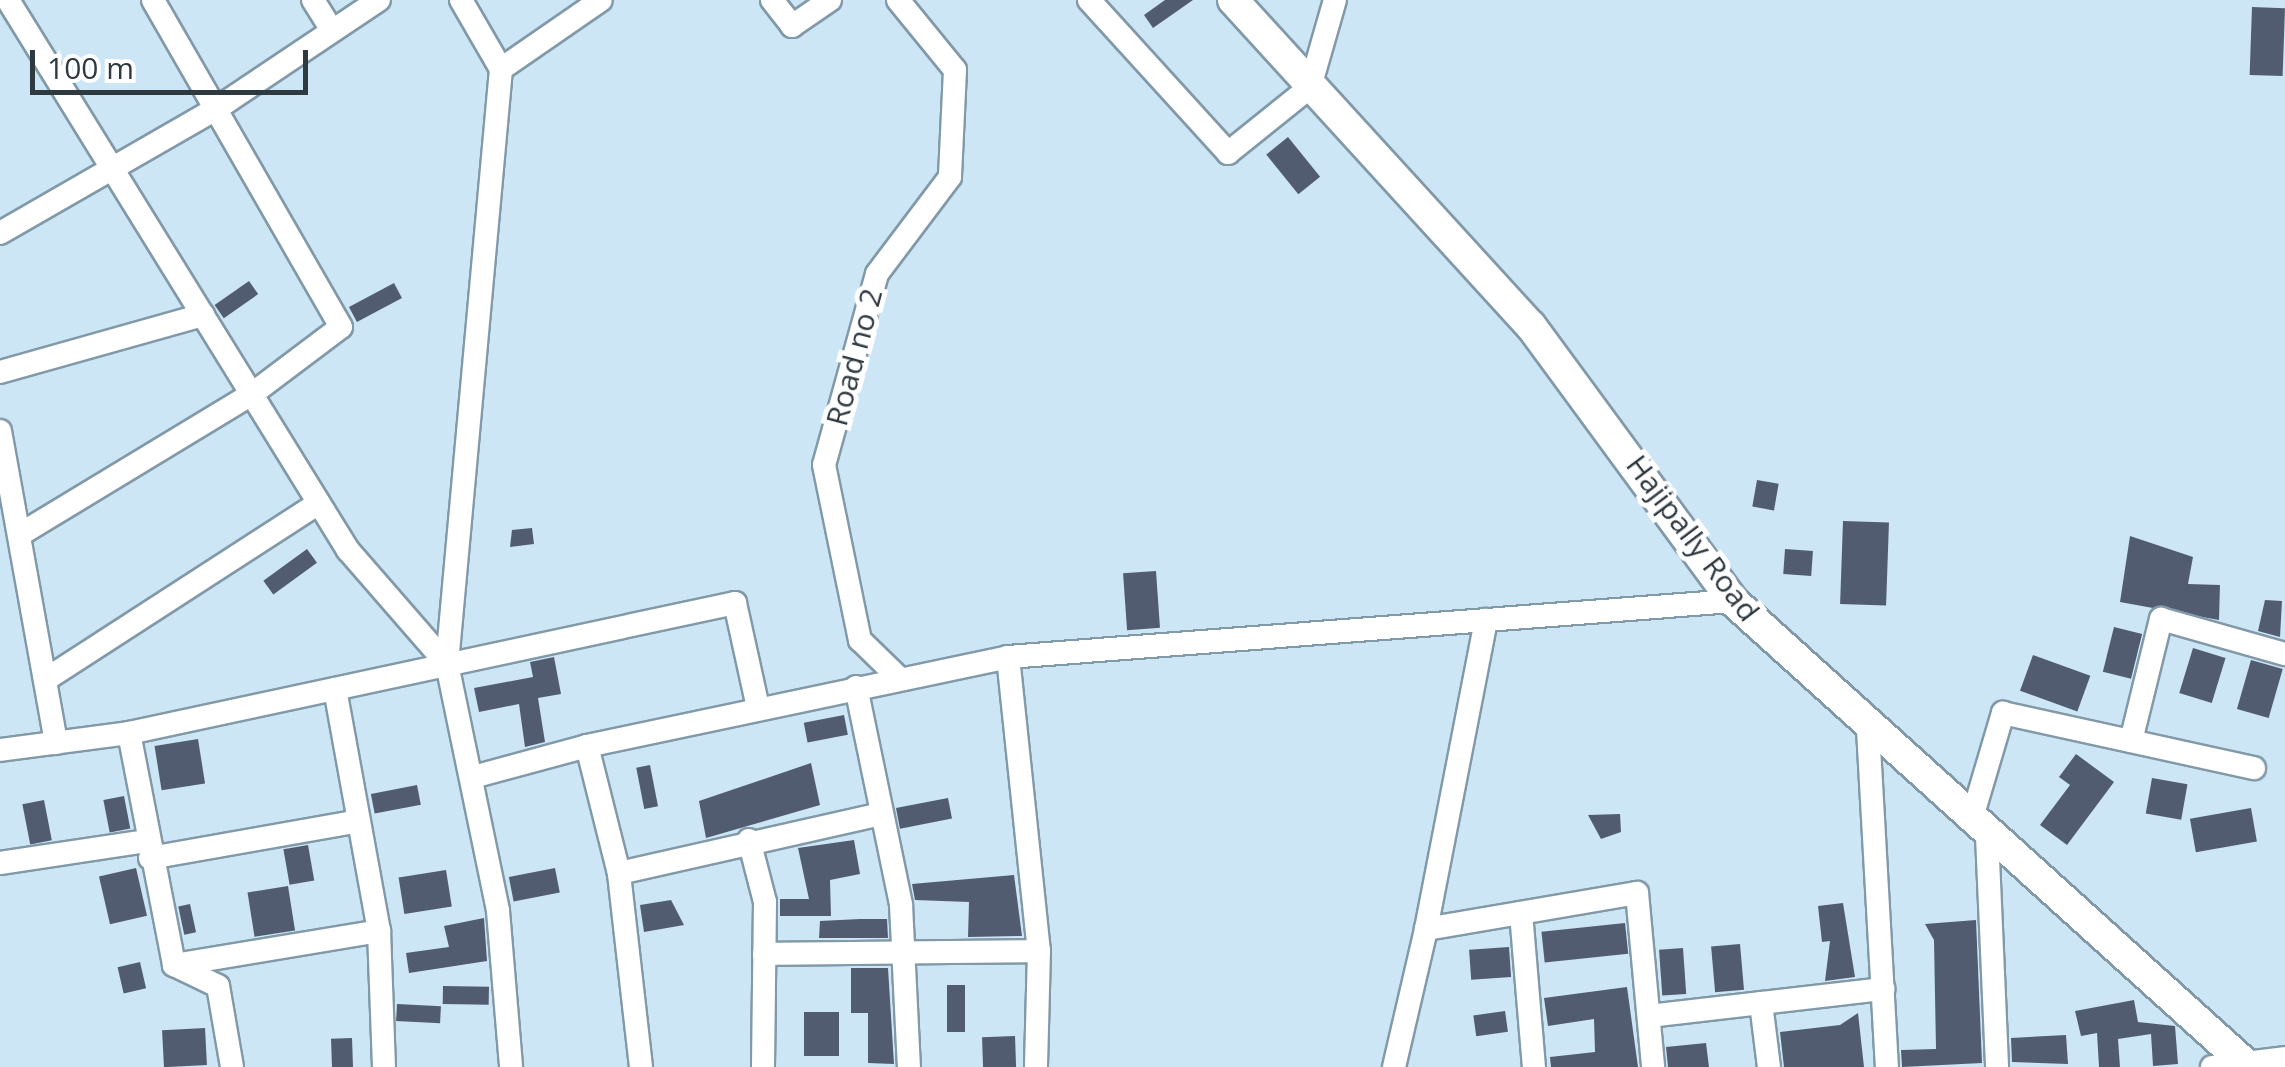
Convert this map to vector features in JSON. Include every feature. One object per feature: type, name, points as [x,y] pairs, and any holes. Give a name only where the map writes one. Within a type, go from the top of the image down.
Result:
[{"type":"street","points":[[8,0],[319,503],[447,664]]},
{"type":"street","points":[[18,535],[252,394],[340,327],[153,0]]},
{"type":"street","points":[[313,0],[332,31]]},
{"type":"street","points":[[0,232],[216,109],[378,0]]},
{"type":"street","points":[[461,0],[501,69],[447,664],[498,911],[511,1067]]},
{"type":"street","points":[[501,69],[601,0]]},
{"type":"street","points":[[772,0],[792,26],[830,0]]},
{"type":"street","name":"Road no 2","points":[[898,0],[955,70],[950,176],[877,274],[824,465],[860,640],[899,678]]},
{"type":"street","points":[[1089,0],[1228,153],[1310,87],[1335,0]]},
{"type":"street","name":"Hajipally Road","points":[[1233,0],[1531,326],[1733,601],[1868,730],[2246,1064]]},
{"type":"street","points":[[0,372],[203,315]]},
{"type":"street","points":[[0,432],[6,503],[18,535],[56,743]]},
{"type":"street","points":[[44,680],[319,503]]},
{"type":"street","points":[[473,776],[587,746],[856,686],[1008,657],[1733,601]]},
{"type":"street","points":[[0,750],[129,733],[735,603],[758,708]]},
{"type":"street","points":[[2131,741],[2161,619],[2285,654]]},
{"type":"street","points":[[1394,1067],[1426,929],[1486,620]]},
{"type":"street","points":[[1008,657],[1039,951],[1036,1067]]},
{"type":"street","points":[[856,686],[904,951],[909,1067]]},
{"type":"street","points":[[335,689],[380,931],[384,1067]]},
{"type":"street","points":[[1998,1067],[1979,828],[2004,713],[2254,768]]},
{"type":"street","points":[[1868,730],[1887,1067]]},
{"type":"street","points":[[129,733],[148,849],[174,965]]},
{"type":"street","points":[[587,746],[620,872],[641,1067]]},
{"type":"street","points":[[620,872],[749,840],[882,814]]},
{"type":"street","points":[[0,863],[148,849],[359,821]]},
{"type":"street","points":[[749,840],[765,902],[762,1067]]},
{"type":"street","points":[[1426,929],[1637,893],[1653,1067]]},
{"type":"street","points":[[1520,913],[1534,1067]]},
{"type":"street","points":[[174,965],[380,931]]},
{"type":"street","points":[[764,954],[1039,951]]},
{"type":"street","points":[[174,965],[218,986],[232,1067]]},
{"type":"street","points":[[1649,1016],[1883,988]]},
{"type":"street","points":[[1761,1002],[1768,1067]]},
{"type":"street","points":[[2212,1067],[2285,1058]]},
{"type":"building","points":[[1165,0],[1193,0],[1153,28],[1144,15]]},
{"type":"building","points":[[2252,7],[2285,8],[2283,76],[2250,75]]},
{"type":"building","points":[[1288,137],[1320,177],[1298,194],[1266,155]]},
{"type":"building","points":[[249,281],[258,294],[224,318],[215,305]]},
{"type":"building","points":[[394,283],[402,298],[357,322],[349,307]]},
{"type":"building","points":[[1757,480],[1779,484],[1774,510],[1752,507]]},
{"type":"building","points":[[1843,521],[1889,523],[1886,606],[1840,604]]},
{"type":"building","points":[[532,528],[534,544],[510,547],[512,530]]},
{"type":"building","points":[[2130,536],[2193,557],[2188,584],[2220,585],[2219,620],[2120,602]]},
{"type":"building","points":[[307,549],[317,563],[273,594],[263,581]]},
{"type":"building","points":[[1785,549],[1813,551],[1811,576],[1783,574]]},
{"type":"building","points":[[1156,571],[1160,628],[1127,630],[1123,573]]},
{"type":"building","points":[[2265,600],[2282,601],[2280,637],[2258,631]]},
{"type":"building","points":[[2114,627],[2142,634],[2131,679],[2103,672]]},
{"type":"building","points":[[2193,648],[2226,658],[2212,703],[2179,693]]},
{"type":"building","points":[[2033,655],[2090,676],[2077,712],[2020,691]]},
{"type":"building","points":[[554,657],[561,694],[538,698],[545,742],[525,747],[519,704],[479,712],[474,688],[533,677],[530,662]]},
{"type":"building","points":[[2251,660],[2283,669],[2269,718],[2237,709]]},
{"type":"building","points":[[844,715],[848,735],[808,742],[804,723]]},
{"type":"building","points":[[198,739],[205,783],[162,790],[155,746]]},
{"type":"building","points":[[2076,754],[2114,782],[2067,845],[2040,825],[2070,785],[2059,777]]},
{"type":"building","points":[[811,763],[820,805],[706,838],[699,801]]},
{"type":"building","points":[[650,765],[658,806],[644,809],[636,768]]},
{"type":"building","points":[[2152,778],[2187,784],[2181,820],[2146,813]]},
{"type":"building","points":[[417,785],[421,805],[375,814],[371,794]]},
{"type":"building","points":[[124,796],[130,828],[110,832],[103,800]]},
{"type":"building","points":[[948,798],[952,819],[900,829],[896,808]]},
{"type":"building","points":[[44,800],[52,840],[30,844],[22,804]]},
{"type":"building","points":[[2251,808],[2257,841],[2196,852],[2190,819]]},
{"type":"building","points":[[1620,814],[1621,832],[1601,839],[1588,815]]},
{"type":"building","points":[[854,840],[860,874],[830,880],[831,916],[780,916],[780,899],[809,899],[798,848]]},
{"type":"building","points":[[308,845],[314,880],[290,885],[283,849]]},
{"type":"building","points":[[136,868],[147,916],[110,924],[99,877]]},
{"type":"building","points":[[555,868],[560,893],[514,902],[509,877]]},
{"type":"building","points":[[446,870],[452,907],[404,914],[399,878]]},
{"type":"building","points":[[1014,875],[1022,936],[968,937],[969,902],[915,900],[912,884]]},
{"type":"building","points":[[288,886],[295,930],[255,937],[248,892]]},
{"type":"building","points":[[671,900],[684,925],[644,932],[640,905]]},
{"type":"building","points":[[1843,903],[1855,977],[1825,981],[1830,941],[1822,942],[1818,906]]},
{"type":"building","points":[[190,904],[196,932],[184,935],[178,906]]},
{"type":"building","points":[[484,918],[487,961],[409,973],[406,953],[449,947],[444,926]]},
{"type":"building","points":[[887,919],[888,938],[819,938],[820,921]]},
{"type":"building","points":[[1976,920],[1982,1063],[1902,1067],[1901,1050],[1936,1049],[1934,940],[1925,924]]},
{"type":"building","points":[[1625,923],[1628,954],[1545,963],[1541,932]]},
{"type":"building","points":[[1740,944],[1744,990],[1715,992],[1711,947]]},
{"type":"building","points":[[1509,947],[1511,977],[1471,980],[1469,950]]},
{"type":"building","points":[[1683,948],[1686,994],[1662,996],[1659,950]]},
{"type":"building","points":[[140,962],[146,988],[124,993],[118,967]]},
{"type":"building","points":[[851,968],[888,968],[894,1064],[868,1063],[868,1013],[851,1013]]},
{"type":"building","points":[[947,985],[965,985],[965,1032],[947,1032]]},
{"type":"building","points":[[443,986],[489,987],[489,1005],[443,1004]]},
{"type":"building","points":[[1627,987],[1638,1067],[1551,1067],[1550,1057],[1595,1052],[1594,1019],[1548,1026],[1544,998]]},
{"type":"building","points":[[2134,1000],[2138,1022],[2175,1026],[2178,1064],[2153,1066],[2151,1034],[2118,1039],[2120,1067],[2099,1067],[2097,1033],[2081,1036],[2075,1011]]},
{"type":"building","points":[[397,1004],[441,1006],[440,1023],[396,1021]]},
{"type":"building","points":[[1505,1011],[1508,1032],[1476,1036],[1473,1015]]},
{"type":"building","points":[[804,1012],[839,1012],[839,1056],[804,1056]]},
{"type":"building","points":[[1858,1013],[1864,1067],[1784,1067],[1780,1032],[1840,1025]]},
{"type":"building","points":[[205,1028],[207,1065],[164,1067],[162,1030]]},
{"type":"building","points":[[2066,1035],[2068,1064],[2012,1062],[2011,1038]]},
{"type":"building","points":[[1015,1036],[1016,1067],[983,1067],[982,1037]]},
{"type":"building","points":[[352,1038],[353,1067],[332,1067],[331,1039]]},
{"type":"building","points":[[1706,1043],[1709,1067],[1668,1067],[1666,1047]]}]
